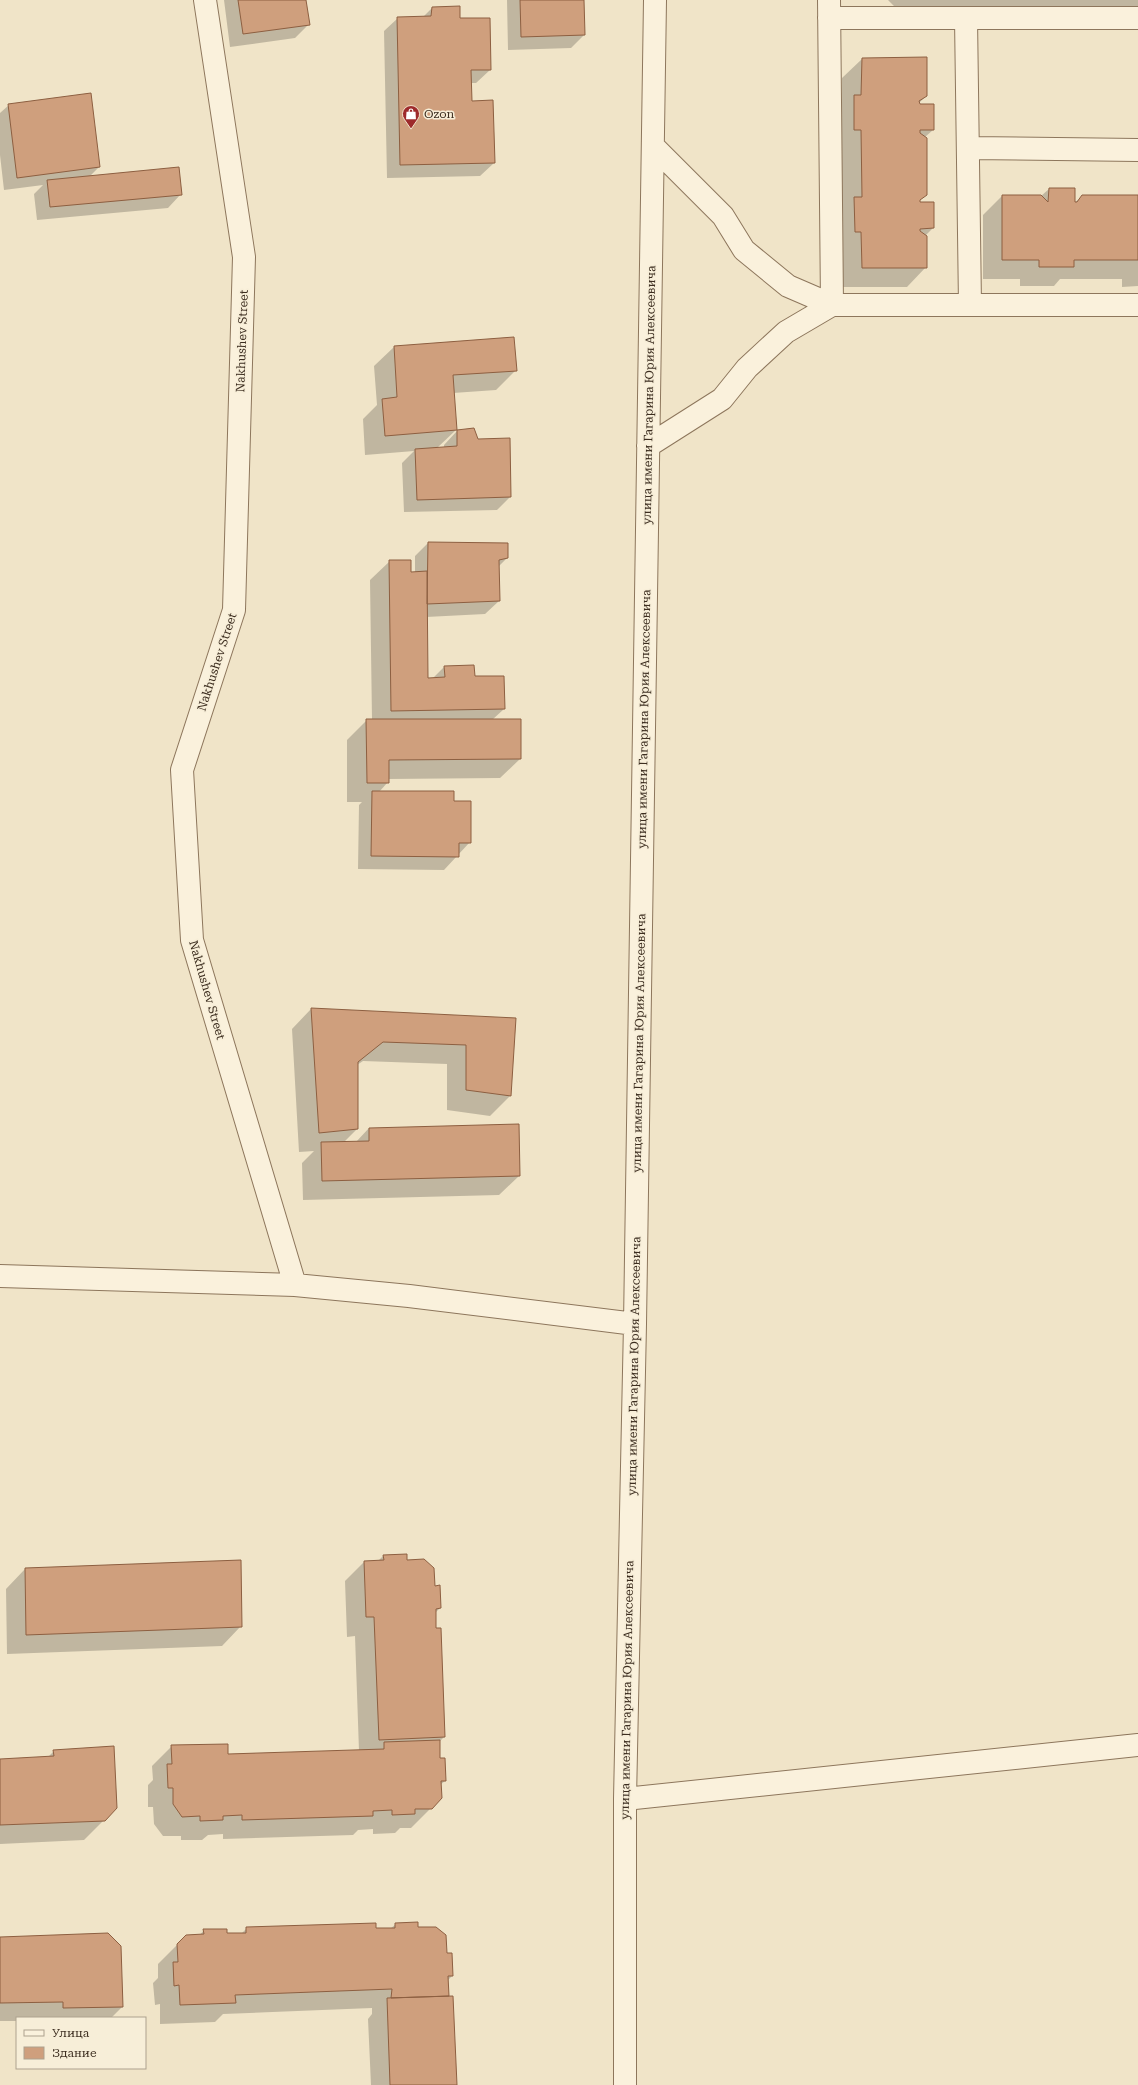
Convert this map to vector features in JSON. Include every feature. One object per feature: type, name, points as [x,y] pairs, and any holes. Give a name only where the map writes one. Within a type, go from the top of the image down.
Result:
[{"type":"street","name":"Nakhushev Street","points":[[205,0],[244,257],[234,610],[182,770],[192,940],[295,1285]]},
{"type":"street","name":"улица имени Гагарина Юрия Алексеевича","points":[[625,2085],[624,1799],[635,1324],[655,0]]},
{"type":"street","points":[[832,305],[829,9],[966,18],[1138,18]]},
{"type":"street","points":[[966,18],[970,305]]},
{"type":"street","points":[[653,146],[723,216],[744,250],[788,286],[832,305],[1138,305]]},
{"type":"street","points":[[968,148],[1138,150]]},
{"type":"street","points":[[648,446],[722,399],[748,368],[786,332],[832,305]]},
{"type":"street","points":[[0,1276],[295,1285],[409,1296],[635,1324]]},
{"type":"street","points":[[624,1799],[1138,1745]]},
{"type":"building","points":[[238,0],[306,0],[310,25],[243,34]]},
{"type":"building","points":[[520,0],[584,0],[585,35],[521,37]]},
{"type":"building","points":[[460,6],[460,18],[490,18],[491,70],[471,70],[472,101],[493,100],[495,163],[400,165],[397,17],[431,16],[432,7]]},
{"type":"building","points":[[927,57],[927,96],[919,101],[920,104],[934,104],[934,130],[920,130],[920,133],[927,138],[927,195],[920,200],[920,202],[934,202],[934,228],[920,229],[920,231],[927,236],[927,268],[862,268],[861,232],[855,232],[854,197],[862,197],[861,130],[854,130],[854,95],[861,95],[862,58]]},
{"type":"building","points":[[91,93],[100,167],[17,178],[8,104]]},
{"type":"building","points":[[179,167],[182,195],[50,207],[47,180]]},
{"type":"building","points":[[1049,188],[1075,188],[1075,202],[1077,202],[1082,195],[1138,195],[1138,260],[1074,260],[1074,267],[1039,267],[1039,260],[1002,260],[1002,195],[1041,195],[1048,202]]},
{"type":"building","points":[[514,337],[517,371],[453,375],[457,430],[385,436],[382,399],[397,397],[394,346]]},
{"type":"building","points":[[474,428],[478,439],[510,438],[511,497],[417,500],[415,449],[457,446],[457,430]]},
{"type":"building","points":[[428,542],[508,543],[508,558],[499,560],[500,601],[427,604]]},
{"type":"building","points":[[389,560],[411,560],[411,572],[427,571],[428,678],[445,677],[444,666],[474,665],[475,676],[504,676],[505,709],[391,711]]},
{"type":"building","points":[[366,719],[521,719],[521,759],[389,760],[389,783],[367,783]]},
{"type":"building","points":[[372,791],[454,791],[454,801],[471,801],[471,843],[459,843],[459,857],[371,856]]},
{"type":"building","points":[[311,1008],[516,1018],[511,1096],[466,1090],[466,1045],[383,1042],[358,1062],[358,1129],[319,1133]]},
{"type":"building","points":[[519,1124],[520,1176],[322,1181],[321,1142],[369,1141],[369,1128]]},
{"type":"building","points":[[407,1554],[407,1560],[424,1559],[434,1568],[435,1586],[440,1585],[441,1608],[436,1609],[436,1628],[441,1628],[445,1737],[379,1740],[374,1617],[366,1617],[364,1561],[384,1560],[383,1555]]},
{"type":"building","points":[[241,1560],[242,1627],[26,1635],[25,1568]]},
{"type":"building","points":[[440,1740],[440,1758],[445,1758],[446,1781],[441,1781],[442,1798],[432,1809],[415,1809],[415,1814],[392,1815],[392,1810],[373,1811],[373,1816],[242,1820],[242,1815],[223,1816],[223,1820],[200,1821],[200,1816],[182,1817],[173,1804],[173,1788],[168,1788],[167,1764],[172,1764],[171,1745],[228,1744],[228,1754],[384,1749],[384,1742]]},
{"type":"building","points":[[114,1746],[117,1808],[105,1821],[0,1825],[0,1759],[54,1756],[53,1750]]},
{"type":"building","points":[[418,1922],[418,1927],[436,1927],[446,1935],[447,1953],[452,1953],[453,1976],[448,1976],[449,1996],[391,1998],[392,1989],[235,1995],[236,2003],[180,2005],[179,1985],[174,1986],[173,1962],[178,1962],[177,1944],[186,1935],[204,1934],[203,1929],[227,1929],[227,1933],[246,1933],[246,1927],[376,1923],[376,1928],[395,1928],[395,1923]]},
{"type":"building","points":[[108,1933],[121,1946],[123,2007],[63,2008],[63,2002],[0,2003],[0,1937]]},
{"type":"building","points":[[453,1996],[457,2085],[390,2085],[387,1998]]},
{"type":"place","name":"Ozon","points":[[411,129]]}]
